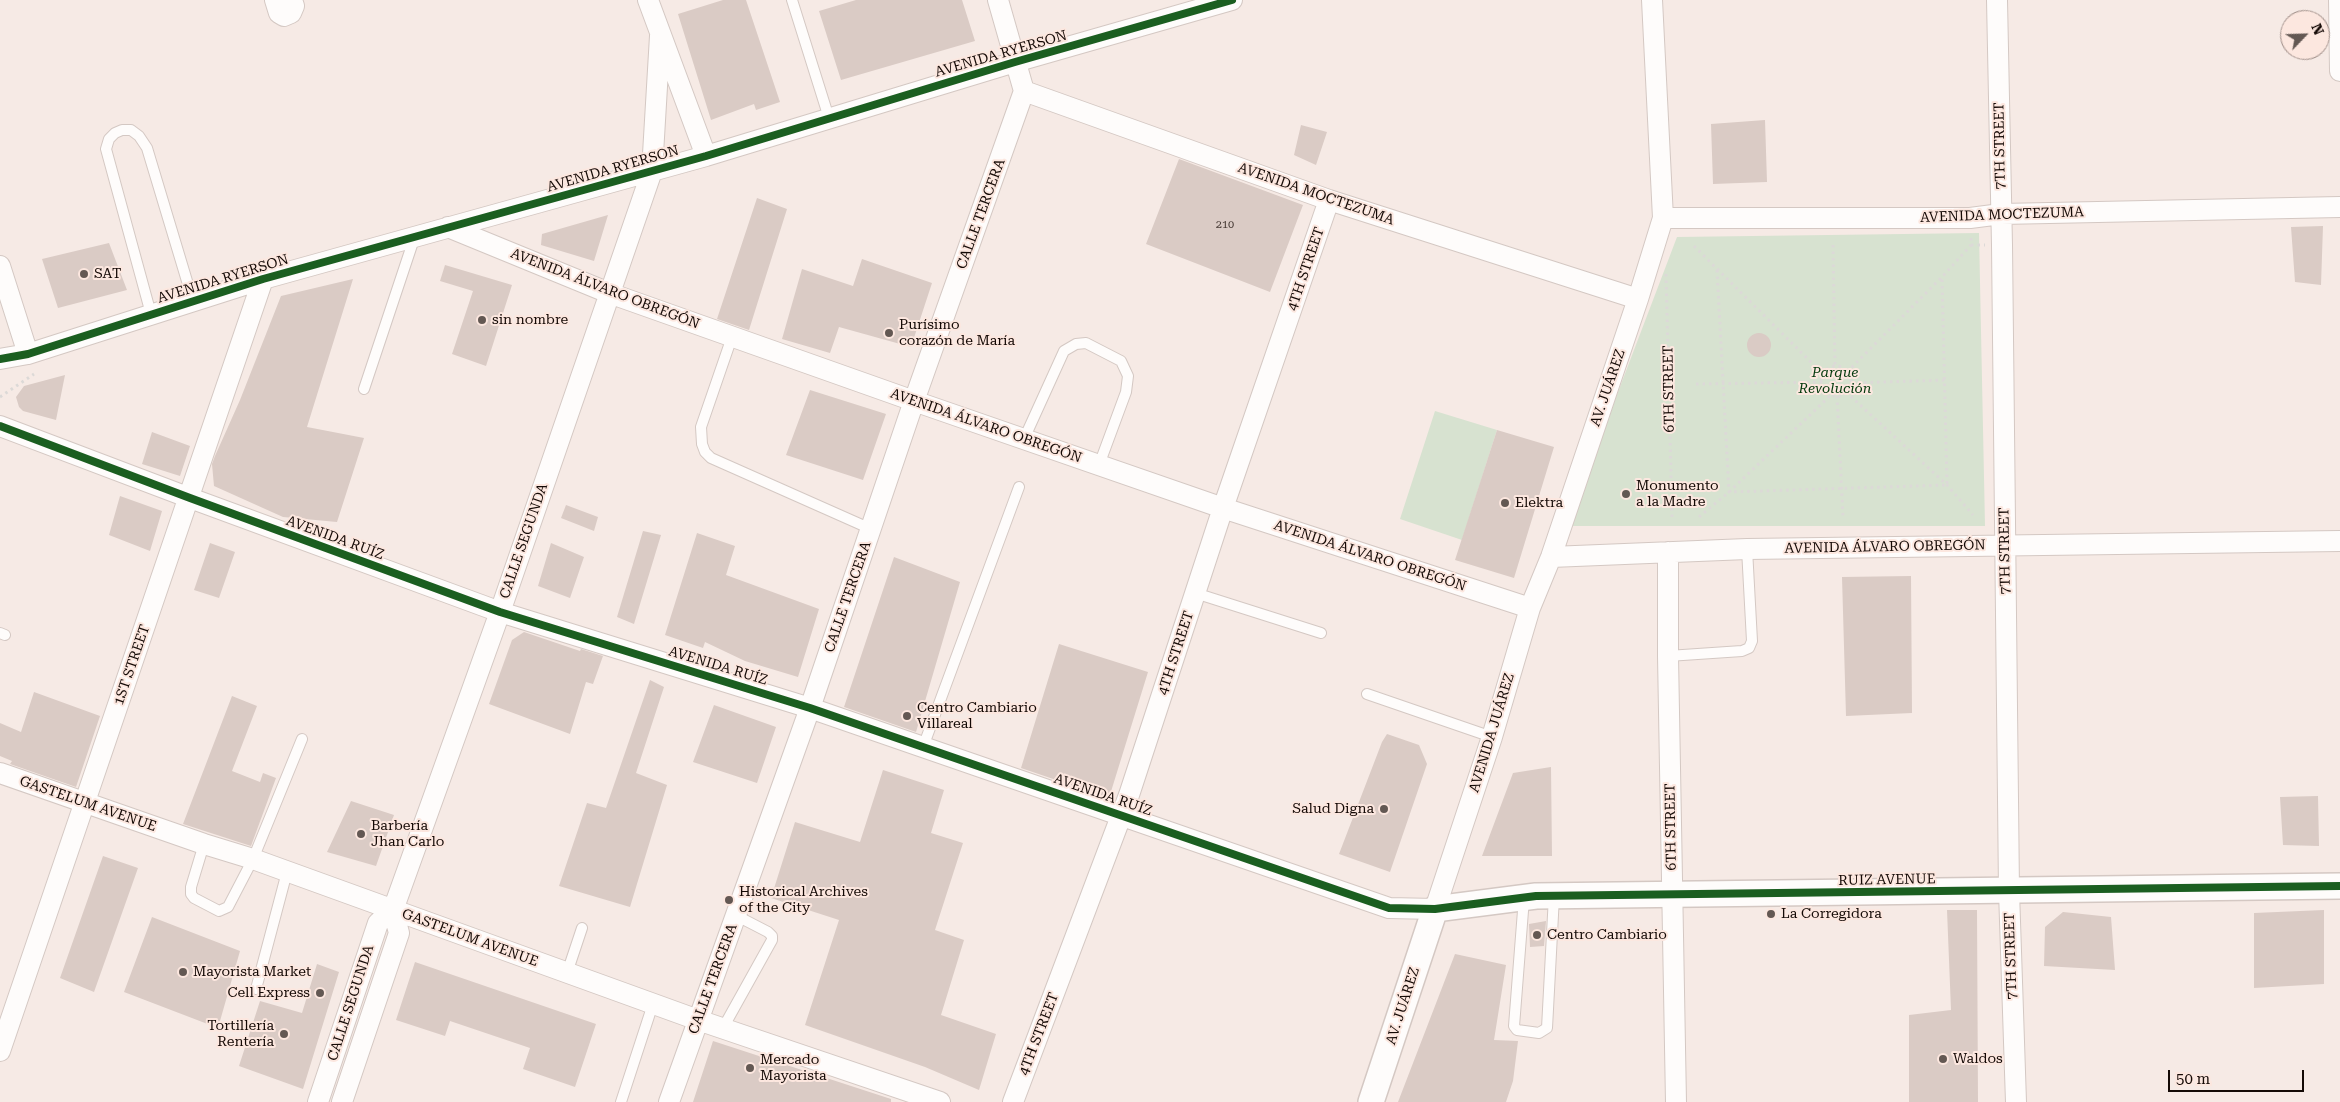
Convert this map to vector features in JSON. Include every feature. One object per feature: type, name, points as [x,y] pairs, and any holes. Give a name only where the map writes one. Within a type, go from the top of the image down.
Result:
[{"type":"street","points":[[275,0],[279,13],[284,16],[291,13],[294,6],[292,0]]},
{"type":"street","points":[[648,0],[706,156]]},
{"type":"street","points":[[998,0],[1024,90]]},
{"type":"street","name":"AVENIDA RYERSON","points":[[0,359],[28,354],[263,279],[706,156],[1015,62],[1232,0]]},
{"type":"street","points":[[1652,0],[1663,218]]},
{"type":"street","name":"7TH STREET","points":[[1997,0],[2006,545],[2008,891],[2016,1102]]},
{"type":"street","points":[[2339,0],[2340,71]]},
{"type":"street","name":"CALLE SEGUNDA","points":[[318,1102],[378,923],[393,910],[500,612],[652,171],[660,36]]},
{"type":"street","name":"AVENIDA MOCTEZUMA","points":[[1024,90],[1330,200],[1638,300]]},
{"type":"street","name":"CALLE TERCERA","points":[[669,1102],[810,708],[914,401],[1024,90]]},
{"type":"street","name":"4TH STREET","points":[[1013,1102],[1121,815],[1223,508],[1330,200]]},
{"type":"street","name":"AVENIDA MOCTEZUMA","points":[[1663,218],[1970,218],[2001,214],[2340,207]]},
{"type":"street","name":"AV. JUÁREZ","points":[[1551,557],[1638,300],[1663,218]]},
{"type":"street","name":"AVENIDA ÁLVARO OBREGÓN","points":[[448,227],[609,293],[732,337],[1223,508],[1530,608]]},
{"type":"street","points":[[0,266],[28,354]]},
{"type":"street","name":"1ST STREET","points":[[0,1051],[190,498],[263,279]]},
{"type":"street","name":"AVENIDA RUÍZ","points":[[0,426],[500,612],[810,708],[1389,908],[1435,909]]},
{"type":"street","name":"AVENIDA ÁLVARO OBREGÓN","points":[[1551,557],[1747,549],[2340,540]]},
{"type":"street","name":"6TH STREET","points":[[1668,552],[1668,656],[1676,1102]]},
{"type":"street","name":"AVENIDA JUÁREZ","points":[[1435,909],[1492,737],[1530,608],[1551,557]]},
{"type":"street","name":"GASTELUM AVENUE","points":[[0,773],[204,844],[253,859],[698,1020],[940,1102]]},
{"type":"street","name":"RUIZ AVENUE","points":[[1435,909],[1554,896],[2340,886]]},
{"type":"street","name":"AV. JUÁREZ","points":[[1371,1102],[1435,909]]},
{"type":"street","name":"CALLE SEGUNDA","points":[[342,1102],[398,933],[393,910]]},
{"type":"lane","points":[[792,0],[829,118]]},
{"type":"lane","points":[[151,314],[106,149],[109,139],[115,133],[122,130],[131,130],[139,136],[147,148],[193,301]]},
{"type":"lane","points":[[364,389],[415,236]]},
{"type":"lane","points":[[732,337],[701,426],[702,444],[705,452],[711,458],[871,530]]},
{"type":"lane","points":[[1024,439],[1064,351],[1076,344],[1086,344],[1121,361],[1128,376],[1126,392],[1099,465]]},
{"type":"lane","points":[[923,747],[1019,487]]},
{"type":"lane","points":[[1668,656],[1742,651],[1749,648],[1752,641],[1747,549]]},
{"type":"lane","points":[[1195,593],[1321,633]]},
{"type":"lane","points":[[1367,694],[1492,737]]},
{"type":"lane","points":[[204,844],[191,886],[191,894],[194,898],[219,911],[228,907],[253,859],[302,739]]},
{"type":"lane","points":[[256,989],[287,872]]},
{"type":"lane","points":[[1524,898],[1514,1026],[1516,1030],[1539,1033],[1547,1028],[1554,896]]},
{"type":"lane","points":[[723,1028],[772,940],[768,932],[737,916]]},
{"type":"lane","points":[[568,973],[582,928]]},
{"type":"lane","points":[[621,1102],[653,1004]]},
{"type":"path","points":[[1847,372],[1942,277],[1971,245]]},
{"type":"path","points":[[1694,246],[1823,374]]},
{"type":"path","points":[[1833,246],[1835,367]]},
{"type":"path","points":[[1717,270],[1729,492]]},
{"type":"path","points":[[1942,277],[1946,380],[1947,485]]},
{"type":"path","points":[[1823,374],[1822,382],[1824,388],[1831,395],[1837,396],[1846,392],[1851,383],[1847,372],[1835,367]]},
{"type":"path","points":[[1823,374],[1835,367]]},
{"type":"path","points":[[0,397],[41,370]]},
{"type":"path","points":[[1851,383],[1946,380]]},
{"type":"path","points":[[1696,384],[1822,382]]},
{"type":"path","points":[[1846,392],[1947,485],[1973,515]]},
{"type":"path","points":[[1699,517],[1729,492],[1831,395]]},
{"type":"path","points":[[1837,396],[1843,517]]},
{"type":"path","points":[[1729,492],[1947,485]]},
{"type":"green space","name":"Parque Revolución","points":[[1979,233],[1985,526],[1567,526],[1677,237]]},
{"type":"green space","points":[[1435,411],[1497,430],[1462,540],[1400,519]]},
{"type":"building","points":[[723,0],[746,0],[780,102],[756,110],[754,104],[711,120],[678,14]]},
{"type":"building","points":[[856,0],[962,0],[975,41],[841,80],[819,11]]},
{"type":"building","points":[[1765,120],[1767,182],[1713,184],[1711,124]]},
{"type":"building","points":[[1301,125],[1327,132],[1316,165],[1294,155]]},
{"type":"building","points":[[1179,159],[1303,205],[1270,292],[1146,244]]},
{"type":"building","points":[[757,198],[787,209],[749,330],[717,319]]},
{"type":"building","points":[[608,215],[594,261],[541,245],[542,234]]},
{"type":"building","points":[[2323,226],[2321,285],[2295,282],[2291,227]]},
{"type":"building","name":"SAT","points":[[109,243],[127,290],[58,308],[42,259]]},
{"type":"building","points":[[862,259],[932,283],[911,347],[839,327],[830,353],[782,339],[802,269],[853,286]]},
{"type":"building","name":"sin nombre","points":[[445,265],[512,285],[486,366],[452,354],[473,291],[440,281]]},
{"type":"building","points":[[353,279],[307,427],[364,438],[337,522],[283,517],[214,486],[212,464],[240,400],[281,296]]},
{"type":"building","points":[[1759,333],[1764,334],[1770,340],[1770,350],[1764,356],[1759,357],[1754,356],[1748,350],[1747,345],[1748,340],[1754,334]]},
{"type":"building","points":[[65,375],[56,420],[23,411],[19,407],[16,397],[24,386]]},
{"type":"building","points":[[810,390],[886,414],[863,480],[786,455]]},
{"type":"building","name":"Elektra","points":[[1497,430],[1554,447],[1514,578],[1455,560]]},
{"type":"building","points":[[152,432],[190,446],[180,476],[142,464]]},
{"type":"building","points":[[120,496],[162,511],[150,551],[109,535]]},
{"type":"building","points":[[566,505],[598,517],[594,531],[561,518]]},
{"type":"building","points":[[643,531],[661,535],[634,624],[617,617]]},
{"type":"building","points":[[697,533],[735,546],[726,575],[819,609],[798,677],[745,661],[705,642],[703,648],[665,635]]},
{"type":"building","points":[[210,543],[235,552],[219,598],[194,590]]},
{"type":"building","points":[[551,543],[584,557],[570,598],[538,586]]},
{"type":"building","points":[[894,557],[960,582],[916,732],[844,707]]},
{"type":"building","points":[[1911,576],[1912,713],[1846,716],[1842,577]]},
{"type":"building","points":[[524,632],[580,651],[581,649],[603,656],[593,684],[586,682],[570,734],[489,704],[512,640]]},
{"type":"building","points":[[1059,644],[1148,672],[1109,798],[1021,768]]},
{"type":"building","points":[[650,680],[664,687],[636,773],[667,785],[630,907],[559,886],[587,803],[606,808]]},
{"type":"building","points":[[34,692],[100,716],[76,787],[10,764],[12,761],[0,756],[0,723],[21,732]]},
{"type":"building","points":[[232,696],[257,706],[232,771],[260,782],[263,773],[276,778],[251,846],[183,824]]},
{"type":"building","points":[[714,705],[776,727],[757,783],[693,762]]},
{"type":"building","name":"Salud Digna","points":[[1387,734],[1419,745],[1427,764],[1390,872],[1339,854],[1382,742]]},
{"type":"building","points":[[1551,767],[1552,856],[1482,856],[1513,773]]},
{"type":"building","points":[[883,770],[944,790],[931,833],[963,843],[935,930],[964,940],[941,1015],[996,1034],[979,1090],[925,1067],[805,1025],[839,920],[771,898],[795,822],[860,842]]},
{"type":"building","points":[[2318,796],[2319,846],[2283,845],[2280,797]]},
{"type":"building","name":"Barbería Jhan Carlo","points":[[351,801],[394,815],[376,866],[327,852]]},
{"type":"building","points":[[103,856],[138,868],[94,992],[60,978]]},
{"type":"building","name":"Waldos","points":[[1947,910],[1977,910],[1978,1102],[1909,1102],[1909,1015],[1951,1010]]},
{"type":"building","points":[[2324,910],[2324,984],[2254,988],[2254,913]]},
{"type":"building","points":[[2063,912],[2111,917],[2115,970],[2044,966],[2045,927]]},
{"type":"building","name":"Mayorista Market","points":[[152,917],[240,951],[218,1028],[124,992]]},
{"type":"building","name":"Centro Cambiario","points":[[1546,921],[1544,946],[1530,947],[1529,924]]},
{"type":"building","points":[[1455,954],[1506,965],[1494,1040],[1518,1041],[1513,1081],[1506,1102],[1398,1102]]},
{"type":"building","points":[[415,962],[596,1024],[575,1087],[523,1069],[530,1048],[450,1021],[445,1036],[396,1020]]},
{"type":"building","name":"Tortillería Rentería","points":[[317,964],[339,972],[303,1089],[239,1066],[260,1001],[302,1013]]},
{"type":"building","name":"Mercado Mayorista","points":[[713,1041],[891,1099],[891,1102],[693,1102]]},
{"type":"cycle path","points":[[0,359],[28,354],[263,279],[706,156],[1015,62],[1232,0]]},
{"type":"cycle path","points":[[0,426],[500,612],[810,708],[1389,908],[1435,909],[1536,896],[2340,886]]},
{"type":"place","name":"SAT","points":[[84,274]]},
{"type":"place","name":"sin nombre","points":[[482,320]]},
{"type":"place","name":"Purísimo corazón de María","points":[[889,333]]},
{"type":"place","name":"Monumento a la Madre","points":[[1626,494]]},
{"type":"place","name":"Elektra","points":[[1505,503]]},
{"type":"place","name":"Centro Cambiario Villareal","points":[[907,716]]},
{"type":"place","name":"Salud Digna","points":[[1384,809]]},
{"type":"place","name":"Barbería Jhan Carlo","points":[[361,834]]},
{"type":"place","name":"Historical Archives of the City","points":[[729,900]]},
{"type":"place","name":"La Corregidora","points":[[1771,914]]},
{"type":"place","name":"Centro Cambiario","points":[[1537,935]]},
{"type":"place","name":"Mayorista Market","points":[[183,972]]},
{"type":"place","name":"Cell Express","points":[[320,993]]},
{"type":"place","name":"Tortillería Rentería","points":[[284,1034]]},
{"type":"place","name":"Waldos","points":[[1943,1059]]},
{"type":"place","name":"Mercado Mayorista","points":[[750,1068]]}]
